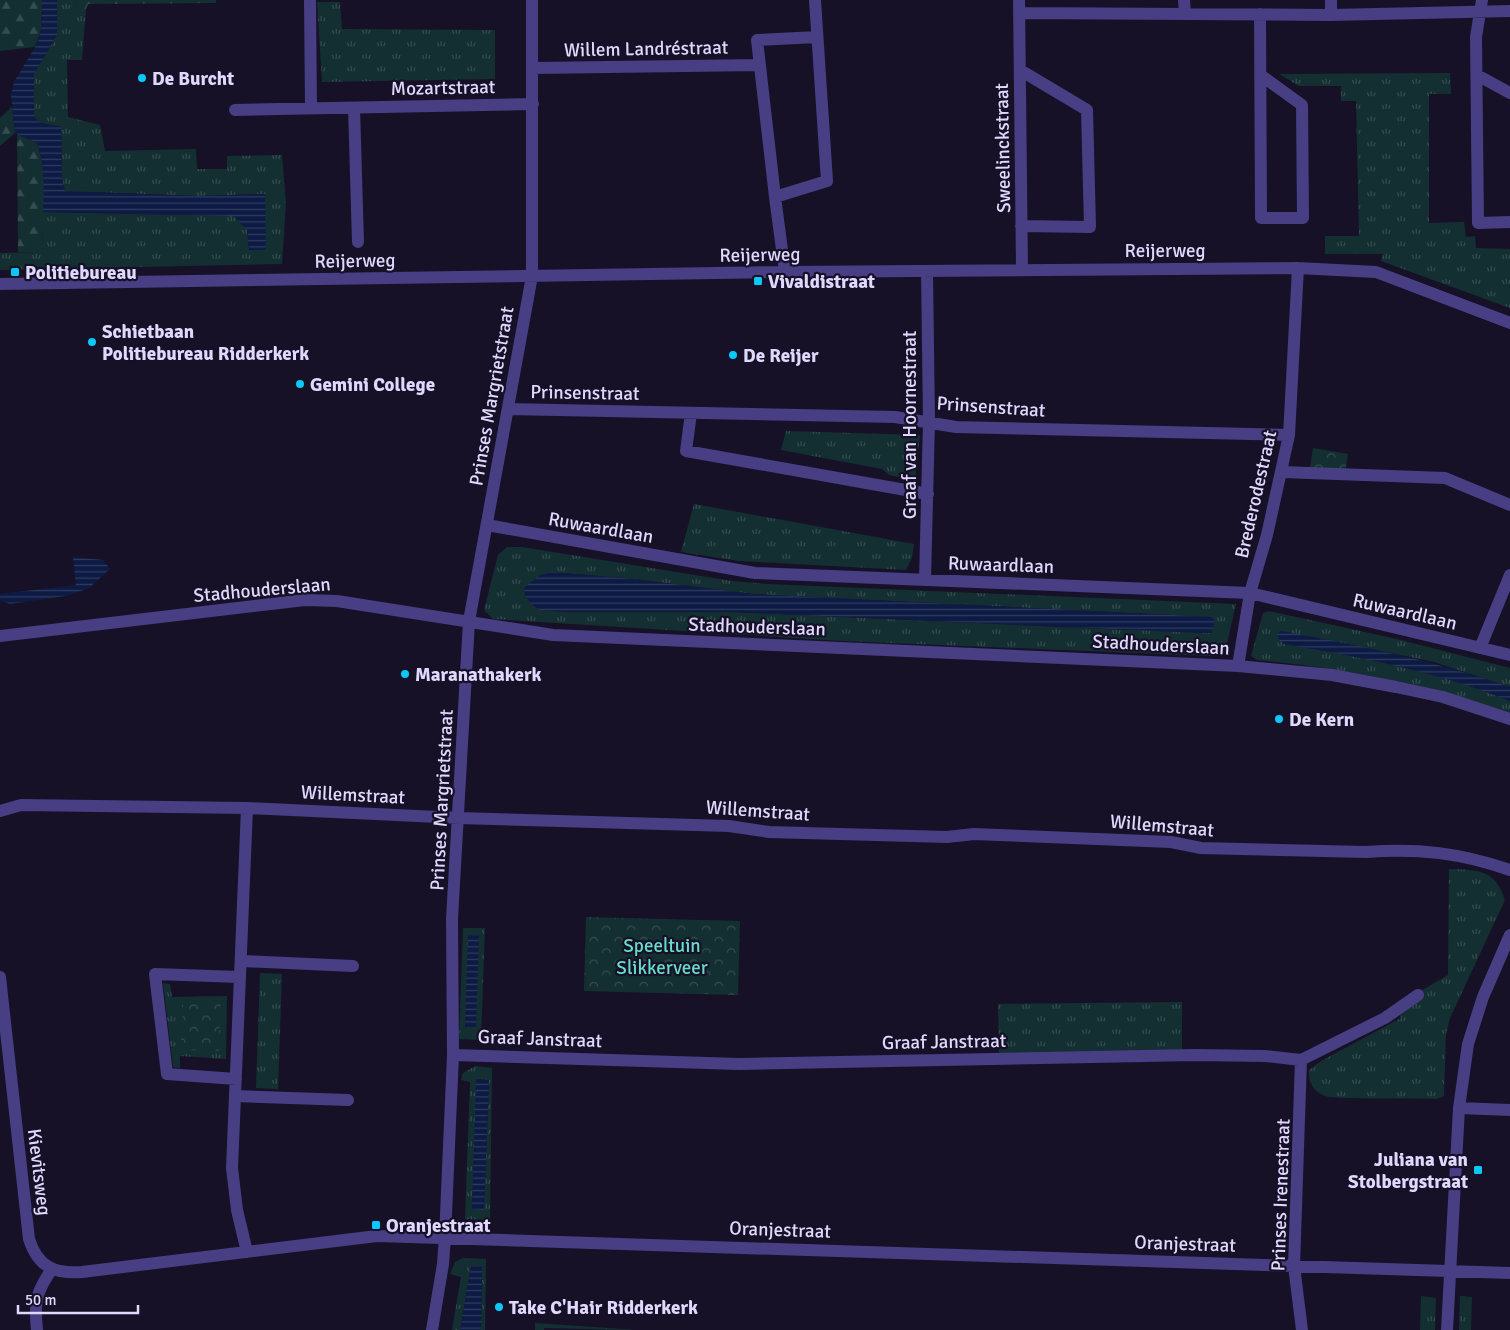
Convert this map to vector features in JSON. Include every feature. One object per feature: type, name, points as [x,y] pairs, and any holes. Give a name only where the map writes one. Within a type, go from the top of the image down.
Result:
[{"type":"street","points":[[310,0],[311,108]]},
{"type":"street","points":[[532,0],[532,276]]},
{"type":"street","points":[[775,197],[827,182],[815,0]]},
{"type":"street","points":[[1184,0],[1185,14]]},
{"type":"street","points":[[1331,0],[1331,14]]},
{"type":"street","points":[[1019,6],[1185,14],[1331,14],[1481,6],[1510,11]]},
{"type":"street","name":"Sweelinckstraat","points":[[1019,6],[1022,270]]},
{"type":"street","points":[[1481,6],[1476,37],[1478,223],[1510,222]]},
{"type":"street","points":[[1260,14],[1262,76],[1261,218],[1303,218],[1302,105],[1262,76]]},
{"type":"street","points":[[785,272],[757,40],[817,37]]},
{"type":"street","name":"Willem Landréstraat","points":[[533,68],[760,65]]},
{"type":"street","name":"Sweelinckstraat","points":[[1020,70],[1087,110],[1090,227],[1021,226]]},
{"type":"street","points":[[1477,75],[1510,93]]},
{"type":"street","name":"Mozartstraat","points":[[235,110],[533,104]]},
{"type":"street","points":[[354,108],[358,242]]},
{"type":"street","name":"Reijerweg","points":[[0,284],[785,272],[1298,268],[1376,272],[1510,323]]},
{"type":"street","name":"Brederodestraat","points":[[1238,666],[1250,593],[1282,472],[1289,435],[1298,268]]},
{"type":"street","name":"Graaf van Hoornestraat","points":[[924,580],[929,421],[927,271]]},
{"type":"street","name":"Prinses Margrietstraat","points":[[432,1330],[443,1264],[445,1237],[453,1055],[452,919],[469,621],[532,276]]},
{"type":"street","name":"Prinsenstraat","points":[[508,409],[838,415],[895,417],[929,421],[956,427],[1289,435]]},
{"type":"street","points":[[691,413],[686,451],[928,494]]},
{"type":"street","points":[[1282,472],[1445,478],[1510,506]]},
{"type":"street","name":"Ruwaardlaan","points":[[487,525],[755,573],[1250,593],[1510,655]]},
{"type":"street","points":[[1480,648],[1510,574]]},
{"type":"street","name":"Stadhouderslaan","points":[[0,636],[305,600],[337,600],[553,634],[1238,666],[1332,675],[1443,698],[1510,719]]},
{"type":"street","name":"Willemstraat","points":[[0,811],[21,805],[246,808],[459,818],[729,826],[769,832],[947,837],[974,834],[1171,842],[1201,848],[1366,852],[1393,850],[1454,854],[1510,870]]},
{"type":"street","points":[[246,808],[242,960],[239,978],[232,1168],[237,1210],[247,1252]]},
{"type":"street","points":[[1447,1330],[1460,1108],[1472,1027],[1510,934]]},
{"type":"street","points":[[242,960],[353,966]]},
{"type":"street","points":[[236,1079],[167,1074],[155,974],[239,978]]},
{"type":"street","name":"Kievitsweg","points":[[0,977],[29,1239],[38,1257],[52,1269]]},
{"type":"street","points":[[1301,1060],[1385,1018],[1418,995]]},
{"type":"street","name":"Graaf Janstraat","points":[[453,1055],[739,1064],[1195,1055],[1265,1056],[1301,1060]]},
{"type":"street","name":"Prinses Irenestraat","points":[[1301,1060],[1294,1266],[1302,1330]]},
{"type":"street","points":[[236,1096],[348,1100]]},
{"type":"street","points":[[1460,1108],[1510,1110]]},
{"type":"street","name":"Oranjestraat","points":[[52,1269],[66,1273],[82,1272],[377,1236],[1510,1273]]},
{"type":"street","points":[[37,1330],[36,1297],[40,1286],[52,1269]]},
{"type":"green space","points":[[0,0],[42,0],[41,30],[35,47],[0,51]]},
{"type":"green space","points":[[57,0],[75,0],[76,9],[86,9],[82,60],[67,60],[68,117],[100,125],[105,151],[196,149],[197,169],[227,169],[227,156],[282,155],[286,203],[282,264],[0,270],[0,253],[42,252],[43,212],[234,216],[247,230],[249,250],[265,194],[197,196],[65,191],[62,178],[61,127],[41,123],[34,117],[34,73],[57,35]]},
{"type":"green space","points":[[75,0],[216,0],[216,3],[88,4],[86,9],[76,9]]},
{"type":"green space","points":[[317,2],[340,2],[342,29],[495,30],[495,79],[322,82]]},
{"type":"green space","points":[[1450,73],[1451,94],[1429,94],[1429,223],[1464,222],[1466,237],[1475,236],[1476,248],[1510,249],[1510,308],[1381,261],[1383,254],[1325,254],[1325,236],[1359,236],[1356,101],[1341,101],[1341,86],[1299,86],[1279,74]]},
{"type":"green space","points":[[12,107],[15,133],[0,146],[0,118]]},
{"type":"green space","points":[[17,134],[37,143],[41,156],[44,183],[42,252],[18,252]]},
{"type":"green space","points":[[786,431],[920,435],[915,481],[889,475],[882,469],[781,450]]},
{"type":"green space","points":[[1313,448],[1348,454],[1345,473],[1310,467]]},
{"type":"green space","points":[[694,504],[914,544],[912,558],[906,570],[739,561],[681,552]]},
{"type":"green space","points":[[507,547],[522,547],[732,581],[768,584],[1236,604],[1225,652],[1211,656],[842,641],[493,619],[484,610],[498,555]],"holes":[[[552,572],[634,579],[753,594],[1212,617],[1125,630],[734,612]]]},
{"type":"green space","points":[[1269,611],[1397,639],[1510,668],[1510,687],[1434,662],[1372,649],[1284,644],[1370,659],[1455,681],[1510,701],[1510,713],[1448,694],[1385,679],[1289,663],[1257,660],[1251,656],[1263,613]]},
{"type":"green space","points":[[1449,869],[1484,873],[1496,882],[1505,900],[1450,1018],[1446,1034],[1444,1096],[1437,1099],[1362,1098],[1333,1097],[1319,1093],[1312,1085],[1309,1078],[1309,1070],[1321,1061],[1401,1018],[1395,1006],[1448,975]]},
{"type":"green space","name":"Speeltuin Slikkerveer","points":[[586,917],[740,921],[738,995],[584,991]]},
{"type":"green space","points":[[463,928],[485,928],[481,1040],[459,1039]]},
{"type":"green space","points":[[260,973],[282,974],[278,1089],[256,1088]]},
{"type":"green space","points":[[163,983],[170,984],[172,997],[227,996],[226,1059],[180,1056],[180,1068],[173,1067]]},
{"type":"green space","points":[[1182,1002],[1182,1052],[999,1054],[998,1004]]},
{"type":"green space","points":[[183,1003],[220,1004],[219,1051],[181,1050]]},
{"type":"green space","points":[[475,1066],[492,1068],[490,1220],[465,1219],[470,1082],[461,1080],[463,1073]],"holes":[[[477,1079],[489,1080],[484,1210],[472,1209]]]},
{"type":"green space","points":[[463,1258],[486,1259],[485,1330],[481,1330],[482,1267],[471,1266],[460,1330],[452,1330],[461,1277],[450,1274],[455,1262]]},
{"type":"green space","points":[[1421,1296],[1436,1298],[1435,1330],[1420,1330]]},
{"type":"green space","points":[[1460,1296],[1472,1297],[1471,1330],[1459,1330]]},
{"type":"green space","points":[[535,1323],[638,1330],[544,1328],[544,1330],[535,1330]]},
{"type":"water","points":[[42,0],[57,0],[57,35],[34,74],[34,117],[41,123],[61,127],[62,178],[65,191],[197,196],[265,194],[266,250],[249,250],[247,230],[234,216],[43,212],[44,194],[40,151],[37,143],[15,133],[11,95],[14,82],[37,44],[41,30]]},
{"type":"water","points":[[73,557],[103,560],[110,569],[89,588],[66,596],[10,604],[0,600],[0,594],[76,585]]},
{"type":"water","points":[[552,572],[634,579],[753,594],[1212,617],[1215,621],[1211,633],[1200,633],[734,612],[565,612],[540,610],[530,603],[525,595],[524,588],[540,575]]},
{"type":"water","points":[[1281,631],[1397,654],[1454,669],[1510,687],[1510,701],[1455,682],[1399,666],[1284,644],[1279,640],[1277,634]]},
{"type":"water","points":[[468,935],[479,935],[476,1028],[465,1027]]},
{"type":"water","points":[[476,1079],[489,1080],[484,1210],[472,1209]]},
{"type":"water","points":[[471,1266],[482,1266],[481,1330],[460,1330]]},
{"type":"place","name":"De Burcht","points":[[142,78]]},
{"type":"place","name":"Politiebureau","points":[[15,272]]},
{"type":"place","name":"Vivaldistraat","points":[[758,281]]},
{"type":"place","name":"Schietbaan Politiebureau Ridderkerk","points":[[92,342]]},
{"type":"place","name":"De Reijer","points":[[733,355]]},
{"type":"place","name":"Gemini College","points":[[300,384]]},
{"type":"place","name":"Maranathakerk","points":[[405,674]]},
{"type":"place","name":"De Kern","points":[[1279,719]]},
{"type":"place","name":"Juliana van Stolbergstraat","points":[[1478,1170]]},
{"type":"place","name":"Oranjestraat","points":[[376,1225]]},
{"type":"place","name":"Take C'Hair Ridderkerk","points":[[499,1307]]}]
